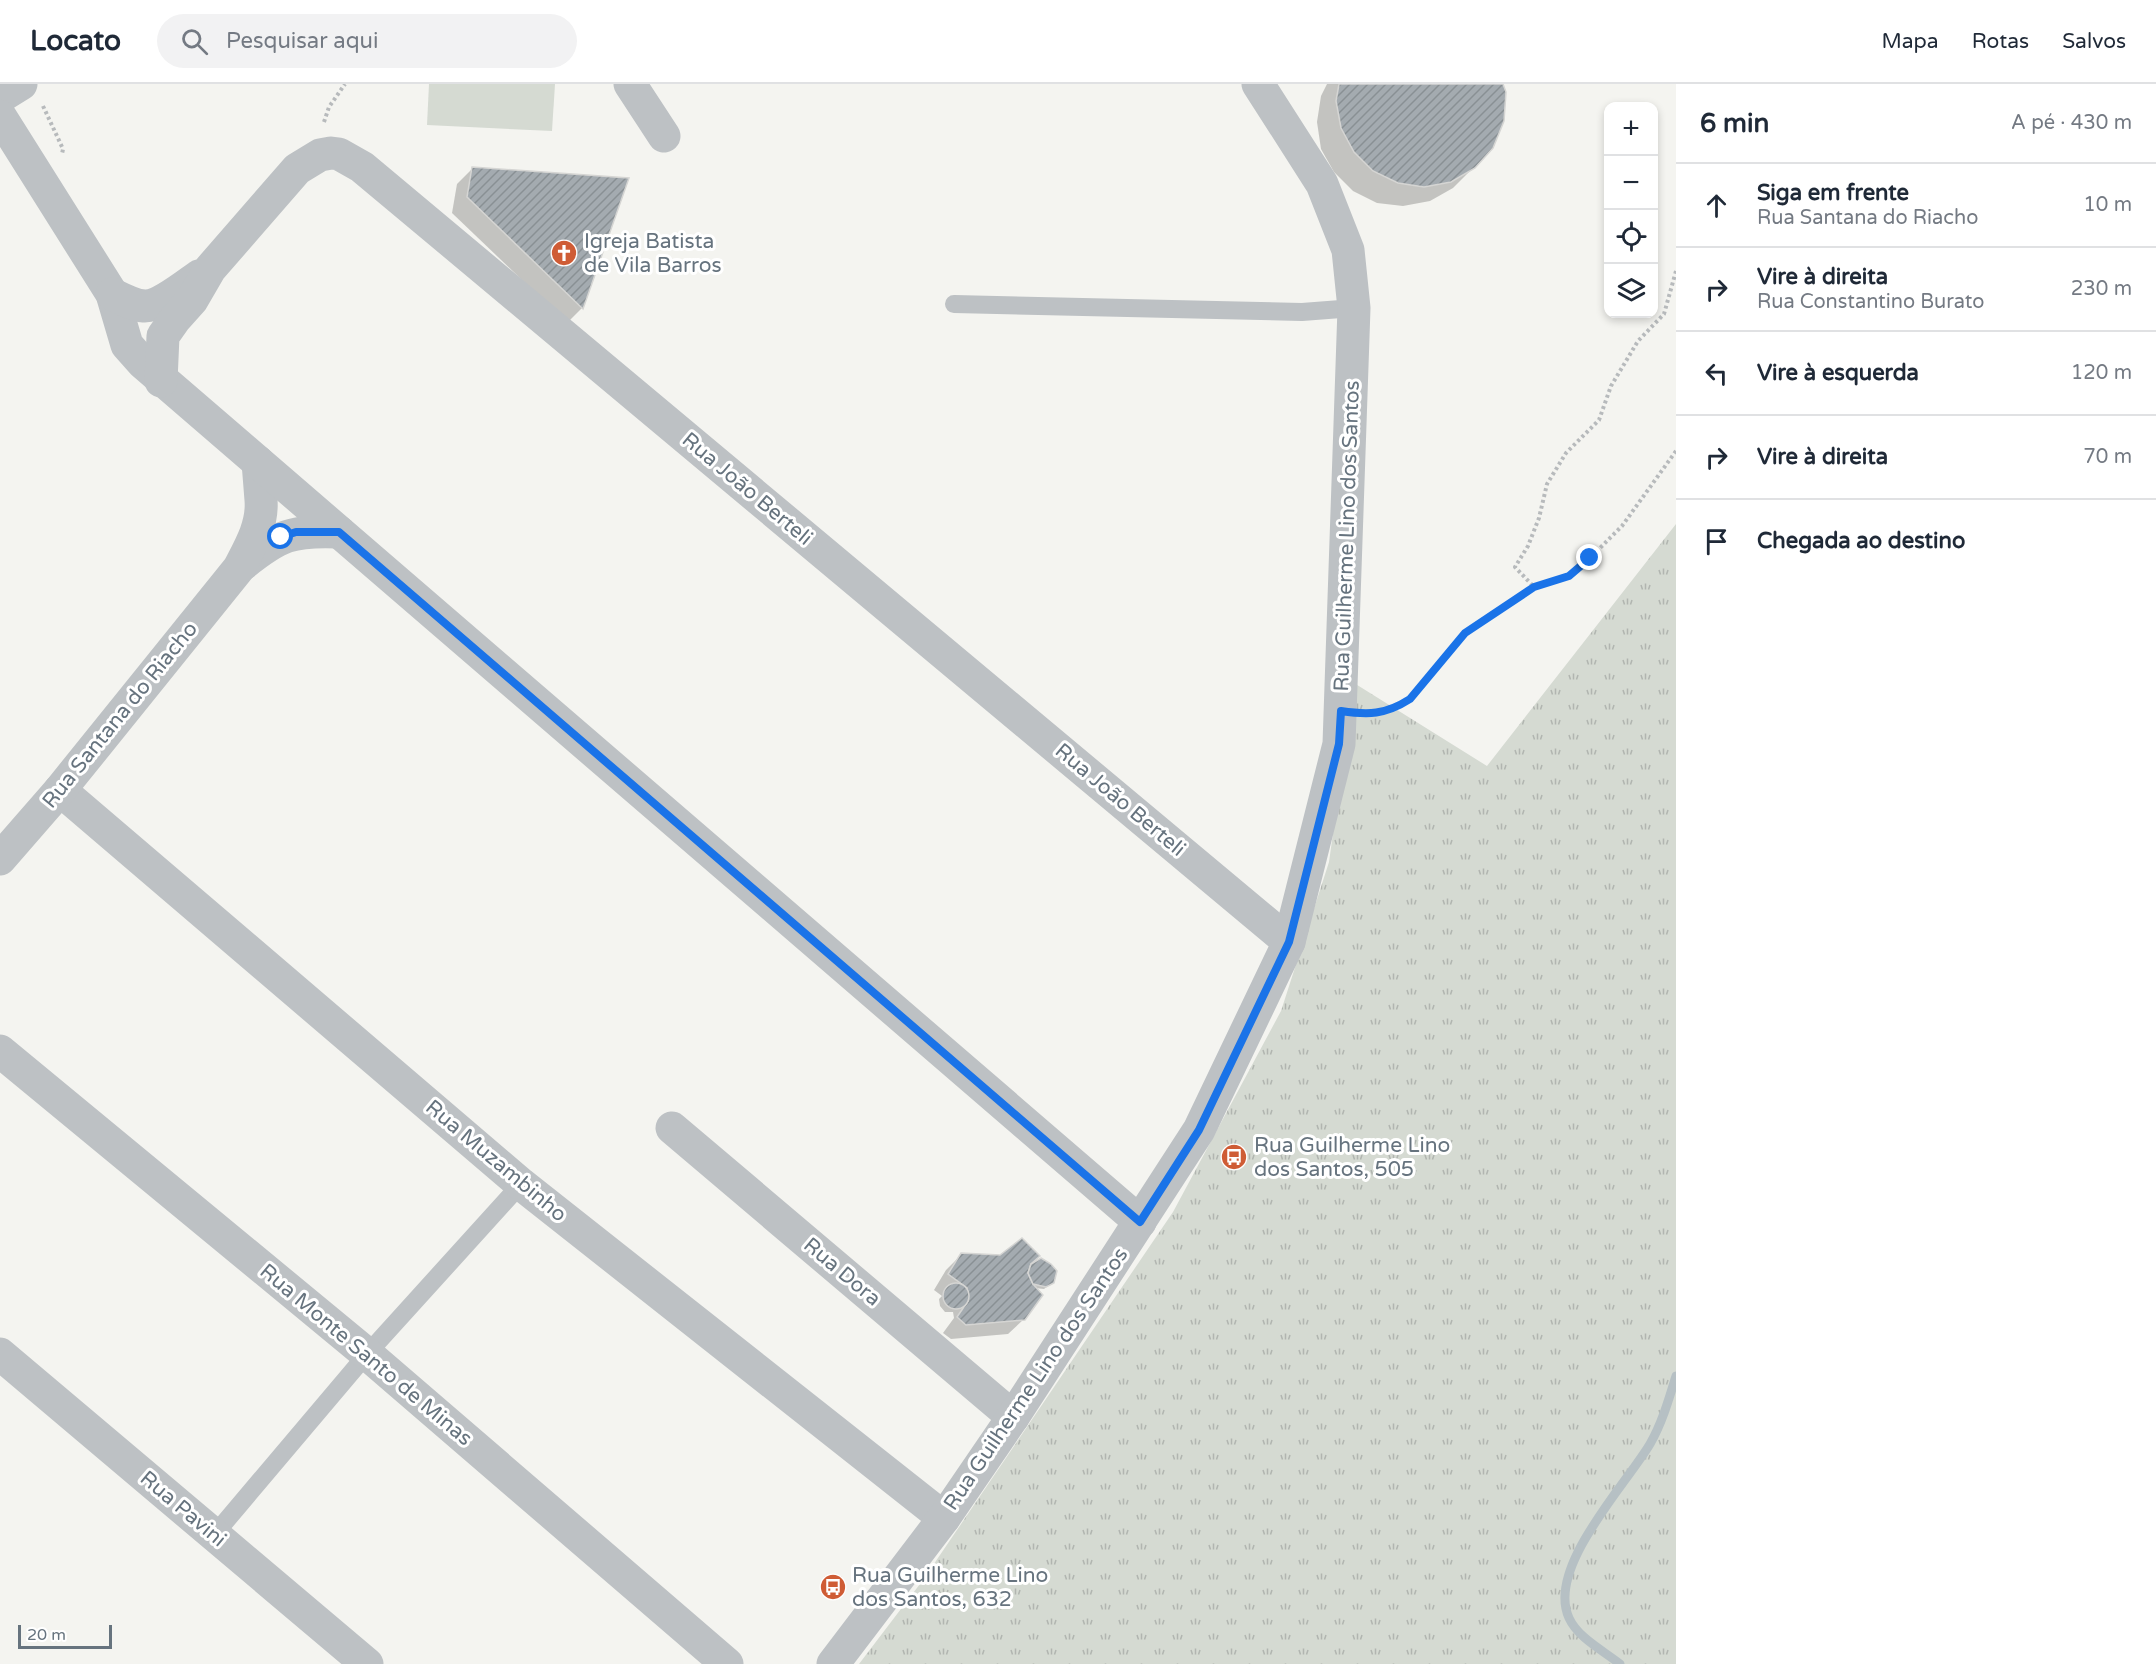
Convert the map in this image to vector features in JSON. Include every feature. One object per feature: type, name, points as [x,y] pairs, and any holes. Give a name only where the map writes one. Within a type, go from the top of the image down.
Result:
[{"type":"street","points":[[0,98],[21,84]]},
{"type":"street","points":[[630,84],[664,136]]},
{"type":"street","name":"Rua Guilherme Lino dos Santos","points":[[833,1664],[944,1518],[1013,1417],[1199,1130],[1289,942],[1339,744],[1354,308],[1348,250],[1322,184],[1257,84]]},
{"type":"street","points":[[0,116],[112,294],[127,345],[161,381],[1140,1222]]},
{"type":"street","name":"Rua João Berteli","points":[[161,381],[163,336],[192,300],[210,269],[297,169],[320,155],[339,154],[362,168],[1289,942]]},
{"type":"street","name":"Rua João Berteli","points":[[112,294],[134,304],[146,306],[168,297],[210,269]]},
{"type":"street","name":"Rua Santana do Riacho","points":[[0,859],[60,790],[238,568],[256,534],[261,518],[258,462]]},
{"type":"street","name":"Rua Santana do Riacho","points":[[238,568],[281,537],[296,532],[339,532]]},
{"type":"street","name":"Rua Muzambinho","points":[[60,790],[520,1184],[944,1518]]},
{"type":"street","name":"Rua Monte Santo de Minas","points":[[0,1051],[367,1354],[727,1664]]},
{"type":"street","name":"Rua Dora","points":[[672,1128],[1013,1417]]},
{"type":"street","name":"Rua Pavini","points":[[0,1354],[367,1664]]},
{"type":"lane","points":[[954,304],[1302,312],[1354,308]]},
{"type":"lane","points":[[214,1535],[367,1354],[520,1184]]},
{"type":"path","points":[[1534,587],[1515,567],[1528,546],[1539,518],[1547,484],[1566,453],[1599,420],[1611,386],[1638,341],[1664,314],[1676,271]]},
{"type":"path","points":[[1341,711],[1359,714],[1381,713],[1410,699],[1465,633],[1534,587],[1569,576],[1622,526],[1676,451]]},
{"type":"green space","points":[[429,84],[555,84],[552,131],[427,125]]},
{"type":"green space","points":[[1676,524],[1676,1664],[859,1664],[923,1580],[1173,1212],[1281,1011],[1329,862],[1354,683],[1487,766]]},
{"type":"building","points":[[1339,84],[1503,84],[1506,92],[1504,121],[1493,148],[1475,168],[1451,182],[1424,187],[1398,183],[1373,171],[1354,152],[1341,128],[1336,101]]},
{"type":"building","name":"Igreja Batista de Vila Barros","points":[[472,167],[629,178],[583,309],[467,197]]},
{"type":"building","points":[[1022,1238],[1040,1256],[1031,1264],[1028,1273],[1033,1284],[1043,1295],[1025,1320],[966,1325],[957,1317],[968,1301],[967,1288],[948,1274],[961,1253],[1000,1255]]},
{"type":"building","points":[[1041,1258],[1057,1271],[1054,1283],[1046,1287],[1033,1284],[1028,1273],[1031,1264]]},
{"type":"building","points":[[956,1283],[965,1287],[969,1296],[965,1305],[956,1309],[947,1305],[943,1296],[947,1287]]},
{"type":"waterway","points":[[1620,1664],[1585,1638],[1573,1625],[1569,1618],[1565,1598],[1568,1576],[1592,1528],[1650,1444],[1662,1419],[1676,1376]]},
{"type":"place","name":"Igreja Batista de Vila Barros","points":[[564,253]]},
{"type":"place","name":"Rua Guilherme Lino dos Santos, 505","points":[[1234,1157]]},
{"type":"place","name":"Rua Guilherme Lino dos Santos, 632","points":[[833,1587]]},
{"type":"route","points":[[281,537],[296,532],[339,532],[1140,1222],[1199,1130],[1289,942],[1339,744],[1341,711],[1359,714],[1381,713],[1400,706],[1410,699],[1465,633],[1534,587],[1569,576],[1590,558]]}]
